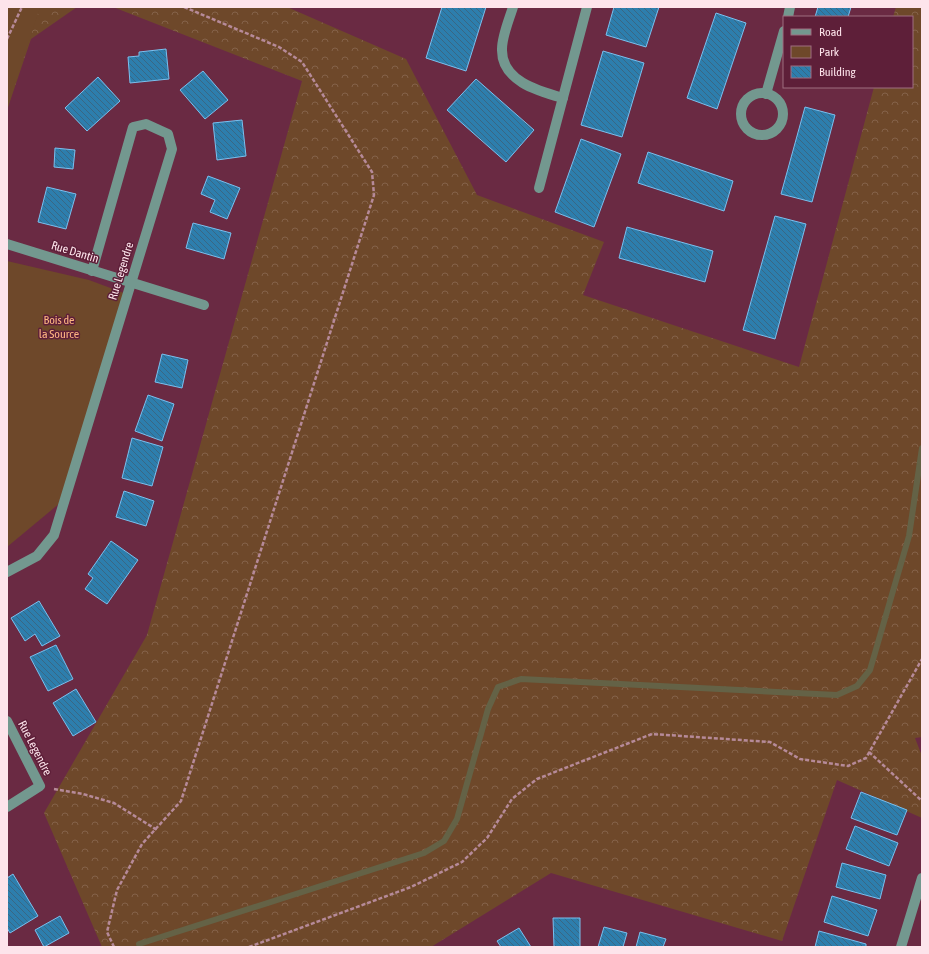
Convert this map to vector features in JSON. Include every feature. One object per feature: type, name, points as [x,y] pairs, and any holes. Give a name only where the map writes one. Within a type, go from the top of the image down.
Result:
[{"type":"street","points":[[513,7],[502,48],[502,56],[506,64],[515,77],[527,86],[563,98]]},
{"type":"street","points":[[539,188],[587,7]]},
{"type":"street","points":[[766,94],[783,34]]},
{"type":"street","points":[[758,94],[766,94],[774,97],[780,104],[782,119],[779,126],[773,132],[766,135],[757,135],[744,126],[741,118],[742,110],[745,102],[751,97],[758,94]]},
{"type":"street","name":"Rue Legendre","points":[[7,572],[37,556],[54,535],[172,149],[168,134],[146,124],[134,127],[92,271]]},
{"type":"street","name":"Rue Dantin","points":[[7,244],[204,305]]},
{"type":"street","name":"Rue Legendre","points":[[7,721],[40,786]]},
{"type":"street","points":[[7,807],[40,786]]},
{"type":"street","points":[[901,947],[922,878]]},
{"type":"path","points":[[7,39],[22,7]]},
{"type":"path","points":[[114,947],[107,932],[117,890],[142,844],[181,801],[374,195],[372,172],[302,62],[279,46],[184,7]]},
{"type":"path","points":[[249,947],[411,887],[462,862],[487,838],[512,799],[537,779],[652,734],[770,742],[800,759],[848,766],[866,758],[922,659]]},
{"type":"path","points":[[869,752],[922,801]]},
{"type":"path","points":[[40,786],[83,794],[114,803],[156,830]]},
{"type":"green space","points":[[7,7],[77,7],[31,39],[7,110]]},
{"type":"green space","points":[[7,7],[40,7],[7,110]]},
{"type":"green space","points":[[113,7],[287,7],[406,59],[477,195],[604,242],[583,295],[799,367],[874,88],[913,88],[913,16],[893,16],[896,7],[922,7],[922,737],[915,738],[922,756],[922,818],[837,780],[782,941],[551,873],[431,947],[102,947],[44,813],[147,635],[302,81]]},
{"type":"green space","name":"Bois de la Source","points":[[7,261],[89,280],[124,293],[66,498],[7,547]]},
{"type":"building","points":[[442,7],[486,7],[466,71],[426,58]]},
{"type":"building","points":[[614,7],[659,7],[646,47],[606,35]]},
{"type":"building","points":[[818,7],[851,7],[848,16],[815,16]]},
{"type":"building","points":[[716,13],[746,23],[717,109],[687,98]]},
{"type":"building","points":[[166,49],[169,79],[130,83],[128,57],[139,56],[139,52]]},
{"type":"building","points":[[603,51],[644,63],[622,137],[581,125]]},
{"type":"building","points":[[203,71],[228,100],[205,119],[180,90]]},
{"type":"building","points":[[98,77],[120,101],[87,131],[65,108]]},
{"type":"building","points":[[476,79],[534,130],[506,162],[447,110]]},
{"type":"building","points":[[805,107],[835,115],[812,202],[781,194]]},
{"type":"building","points":[[242,120],[246,156],[217,160],[213,123]]},
{"type":"building","points":[[581,139],[621,154],[594,227],[555,212]]},
{"type":"building","points":[[55,148],[75,150],[73,169],[54,167]]},
{"type":"building","points":[[648,152],[733,181],[724,211],[638,183]]},
{"type":"building","points":[[208,176],[240,188],[227,219],[210,212],[215,200],[201,194]]},
{"type":"building","points":[[47,187],[76,194],[66,229],[38,222]]},
{"type":"building","points":[[775,216],[806,224],[775,339],[743,330]]},
{"type":"building","points":[[193,223],[231,233],[224,259],[186,248]]},
{"type":"building","points":[[627,227],[713,251],[705,282],[619,258]]},
{"type":"building","points":[[162,354],[188,360],[182,388],[155,382]]},
{"type":"building","points":[[148,395],[174,404],[162,441],[135,431]]},
{"type":"building","points":[[132,438],[163,447],[152,486],[122,478]]},
{"type":"building","points":[[124,491],[154,501],[146,526],[116,517]]},
{"type":"building","points":[[111,541],[138,560],[107,604],[85,589],[93,578],[88,574]]},
{"type":"building","points":[[39,601],[60,636],[42,646],[35,634],[25,641],[11,618]]},
{"type":"building","points":[[56,645],[73,679],[48,691],[30,657]]},
{"type":"building","points":[[76,689],[96,722],[73,736],[53,703]]},
{"type":"building","points":[[861,792],[907,810],[897,835],[851,818]]},
{"type":"building","points":[[855,826],[898,843],[889,866],[846,849]]},
{"type":"building","points":[[842,863],[886,875],[880,899],[836,887]]},
{"type":"building","points":[[13,874],[38,916],[10,933],[7,928],[7,878]]},
{"type":"building","points":[[832,896],[877,910],[868,936],[824,922]]},
{"type":"building","points":[[60,916],[69,933],[44,947],[35,930]]},
{"type":"building","points":[[553,918],[580,918],[580,947],[554,947]]},
{"type":"building","points":[[604,927],[627,933],[623,947],[598,947]]},
{"type":"building","points":[[519,928],[531,947],[501,947],[497,941]]},
{"type":"building","points":[[819,931],[866,944],[866,947],[815,947]]},
{"type":"building","points":[[640,932],[666,939],[663,947],[636,947]]},
{"type":"waterway","points":[[139,944],[424,853],[444,841],[457,819],[488,709],[498,687],[521,679],[837,695],[857,686],[870,670],[909,536],[922,448]]}]
